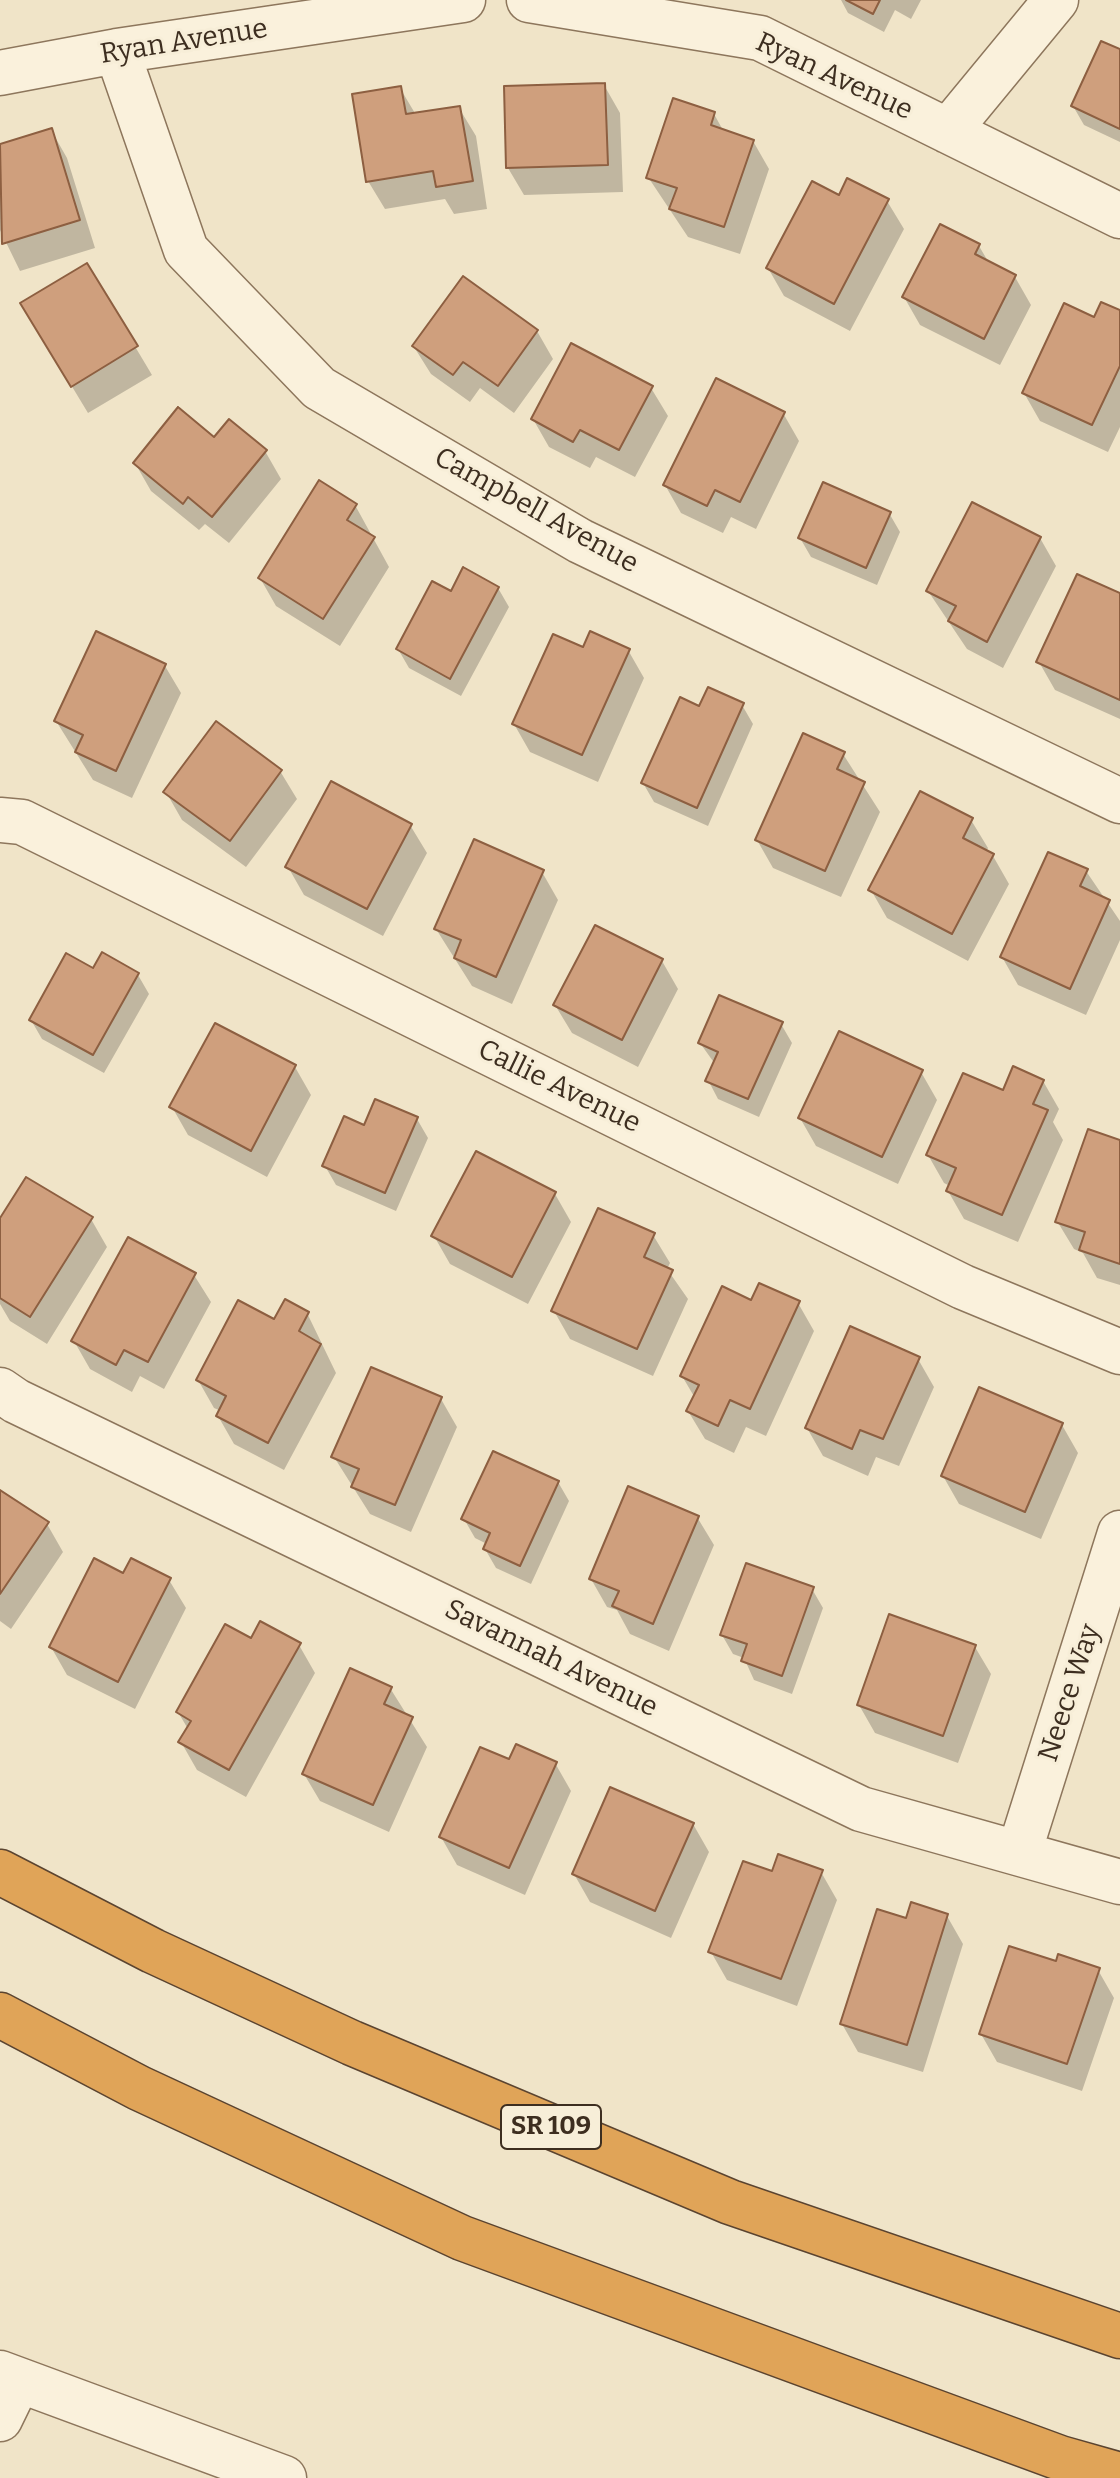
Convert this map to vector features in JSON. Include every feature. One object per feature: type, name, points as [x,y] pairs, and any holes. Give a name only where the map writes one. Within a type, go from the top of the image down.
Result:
[{"type":"highway","name":"SR 109","points":[[0,1872],[153,1951],[352,2043],[730,2202],[1120,2336]]},
{"type":"highway","points":[[0,2015],[139,2088],[462,2238],[1060,2458],[1120,2475]]},
{"type":"street","name":"Ryan Avenue","points":[[0,73],[117,51],[463,0]]},
{"type":"street","name":"Ryan Avenue","points":[[529,0],[760,38],[1120,216]]},
{"type":"street","points":[[948,131],[1056,0]]},
{"type":"street","name":"Campbell Avenue","points":[[117,51],[186,250],[319,388],[580,541],[1120,801]]},
{"type":"street","name":"Callie Avenue","points":[[0,820],[22,822],[963,1287],[1120,1352]]},
{"type":"street","name":"Savannah Avenue","points":[[0,1390],[16,1401],[861,1809],[1120,1882]]},
{"type":"street","name":"Neece Way","points":[[1019,1853],[1120,1533]]},
{"type":"street","points":[[6,2391],[284,2478]]},
{"type":"building","points":[[846,0],[880,0],[873,14]]},
{"type":"building","points":[[1101,41],[1120,49],[1120,129],[1071,106]]},
{"type":"building","points":[[605,83],[608,165],[506,168],[504,86]]},
{"type":"building","points":[[401,86],[406,114],[460,106],[473,181],[436,187],[433,171],[366,182],[352,94]]},
{"type":"building","points":[[673,98],[715,112],[711,125],[754,140],[724,227],[669,209],[677,188],[646,178]]},
{"type":"building","points":[[52,128],[80,220],[2,244],[0,144]]},
{"type":"building","points":[[847,178],[889,199],[834,304],[766,268],[812,181],[839,195]]},
{"type":"building","points":[[940,224],[980,244],[975,254],[1016,275],[984,339],[902,297]]},
{"type":"building","points":[[87,263],[138,346],[71,387],[20,303]]},
{"type":"building","points":[[463,276],[538,330],[498,386],[463,362],[453,375],[412,346]]},
{"type":"building","points":[[1101,302],[1120,310],[1120,366],[1092,425],[1022,393],[1064,303],[1094,317]]},
{"type":"building","points":[[571,343],[653,386],[619,450],[580,430],[573,442],[531,419]]},
{"type":"building","points":[[716,378],[785,412],[740,502],[715,490],[707,506],[663,485]]},
{"type":"building","points":[[178,407],[214,437],[229,419],[267,450],[212,517],[188,497],[183,504],[133,463]]},
{"type":"building","points":[[319,480],[357,504],[347,520],[375,537],[323,619],[258,578]]},
{"type":"building","points":[[823,482],[891,512],[866,568],[798,538]]},
{"type":"building","points":[[972,502],[1041,537],[987,642],[948,621],[956,606],[926,591]]},
{"type":"building","points":[[463,567],[499,587],[450,679],[396,649],[432,581],[451,591]]},
{"type":"building","points":[[1077,574],[1120,593],[1120,700],[1036,662]]},
{"type":"building","points":[[96,631],[166,664],[116,771],[75,752],[83,735],[54,721]]},
{"type":"building","points":[[590,631],[630,649],[582,755],[512,724],[553,634],[583,647]]},
{"type":"building","points":[[708,687],[744,703],[697,808],[641,783],[680,697],[699,706]]},
{"type":"building","points":[[216,721],[282,770],[230,841],[163,792]]},
{"type":"building","points":[[803,733],[845,752],[837,769],[865,782],[825,871],[755,840]]},
{"type":"building","points":[[331,781],[412,824],[367,909],[285,867]]},
{"type":"building","points":[[920,791],[973,818],[963,838],[994,854],[952,934],[868,890]]},
{"type":"building","points":[[474,839],[544,870],[496,977],[454,958],[461,940],[434,929]]},
{"type":"building","points":[[1048,852],[1088,869],[1080,886],[1110,900],[1070,989],[1000,957]]},
{"type":"building","points":[[595,925],[663,959],[622,1040],[553,1005]]},
{"type":"building","points":[[102,952],[139,973],[93,1055],[29,1020],[66,953],[93,968]]},
{"type":"building","points":[[719,995],[783,1022],[748,1099],[705,1081],[718,1052],[698,1043]]},
{"type":"building","points":[[215,1023],[296,1065],[251,1151],[169,1107]]},
{"type":"building","points":[[839,1031],[923,1070],[882,1157],[798,1118]]},
{"type":"building","points":[[1013,1066],[1044,1080],[1033,1104],[1048,1110],[1002,1215],[946,1191],[956,1168],[926,1155],[963,1073],[1003,1090]]},
{"type":"building","points":[[375,1099],[418,1117],[385,1193],[322,1166],[344,1116],[364,1125]]},
{"type":"building","points":[[1088,1129],[1120,1140],[1120,1264],[1079,1250],[1085,1232],[1055,1222]]},
{"type":"building","points":[[476,1151],[556,1192],[512,1277],[431,1236]]},
{"type":"building","points":[[26,1177],[93,1217],[30,1317],[0,1298],[0,1218]]},
{"type":"building","points":[[598,1208],[655,1233],[644,1257],[673,1270],[637,1349],[551,1311]]},
{"type":"building","points":[[128,1237],[196,1273],[148,1362],[124,1350],[116,1365],[71,1341]]},
{"type":"building","points":[[759,1283],[800,1301],[750,1409],[730,1400],[718,1426],[686,1411],[699,1385],[680,1376],[722,1286],[751,1300]]},
{"type":"building","points":[[285,1299],[309,1312],[299,1331],[321,1344],[268,1443],[216,1416],[226,1396],[196,1380],[238,1300],[274,1319]]},
{"type":"building","points":[[850,1326],[920,1357],[883,1439],[860,1430],[852,1449],[805,1428]]},
{"type":"building","points":[[371,1367],[442,1397],[395,1505],[351,1487],[359,1469],[331,1457]]},
{"type":"building","points":[[979,1387],[1063,1423],[1025,1512],[941,1476]]},
{"type":"building","points":[[493,1451],[559,1481],[520,1566],[483,1549],[490,1533],[461,1519]]},
{"type":"building","points":[[628,1486],[699,1516],[653,1624],[612,1606],[619,1591],[589,1579]]},
{"type":"building","points":[[0,1490],[49,1522],[0,1594]]},
{"type":"building","points":[[94,1558],[123,1573],[131,1558],[171,1578],[118,1682],[49,1647]]},
{"type":"building","points":[[746,1563],[814,1587],[782,1676],[741,1661],[747,1644],[720,1635]]},
{"type":"building","points":[[889,1614],[976,1645],[943,1736],[857,1705]]},
{"type":"building","points":[[260,1621],[301,1643],[229,1770],[178,1742],[191,1721],[176,1712],[225,1624],[251,1638]]},
{"type":"building","points":[[350,1668],[392,1687],[384,1704],[413,1717],[373,1805],[302,1774]]},
{"type":"building","points":[[516,1744],[557,1762],[509,1868],[439,1837],[480,1747],[509,1759]]},
{"type":"building","points":[[610,1787],[694,1823],[655,1911],[572,1874]]},
{"type":"building","points":[[778,1854],[823,1870],[781,1979],[708,1952],[743,1861],[772,1871]]},
{"type":"building","points":[[911,1902],[948,1914],[907,2045],[840,2024],[877,1909],[906,1918]]},
{"type":"building","points":[[1009,1946],[1056,1961],[1058,1954],[1100,1968],[1067,2064],[979,2034]]}]
